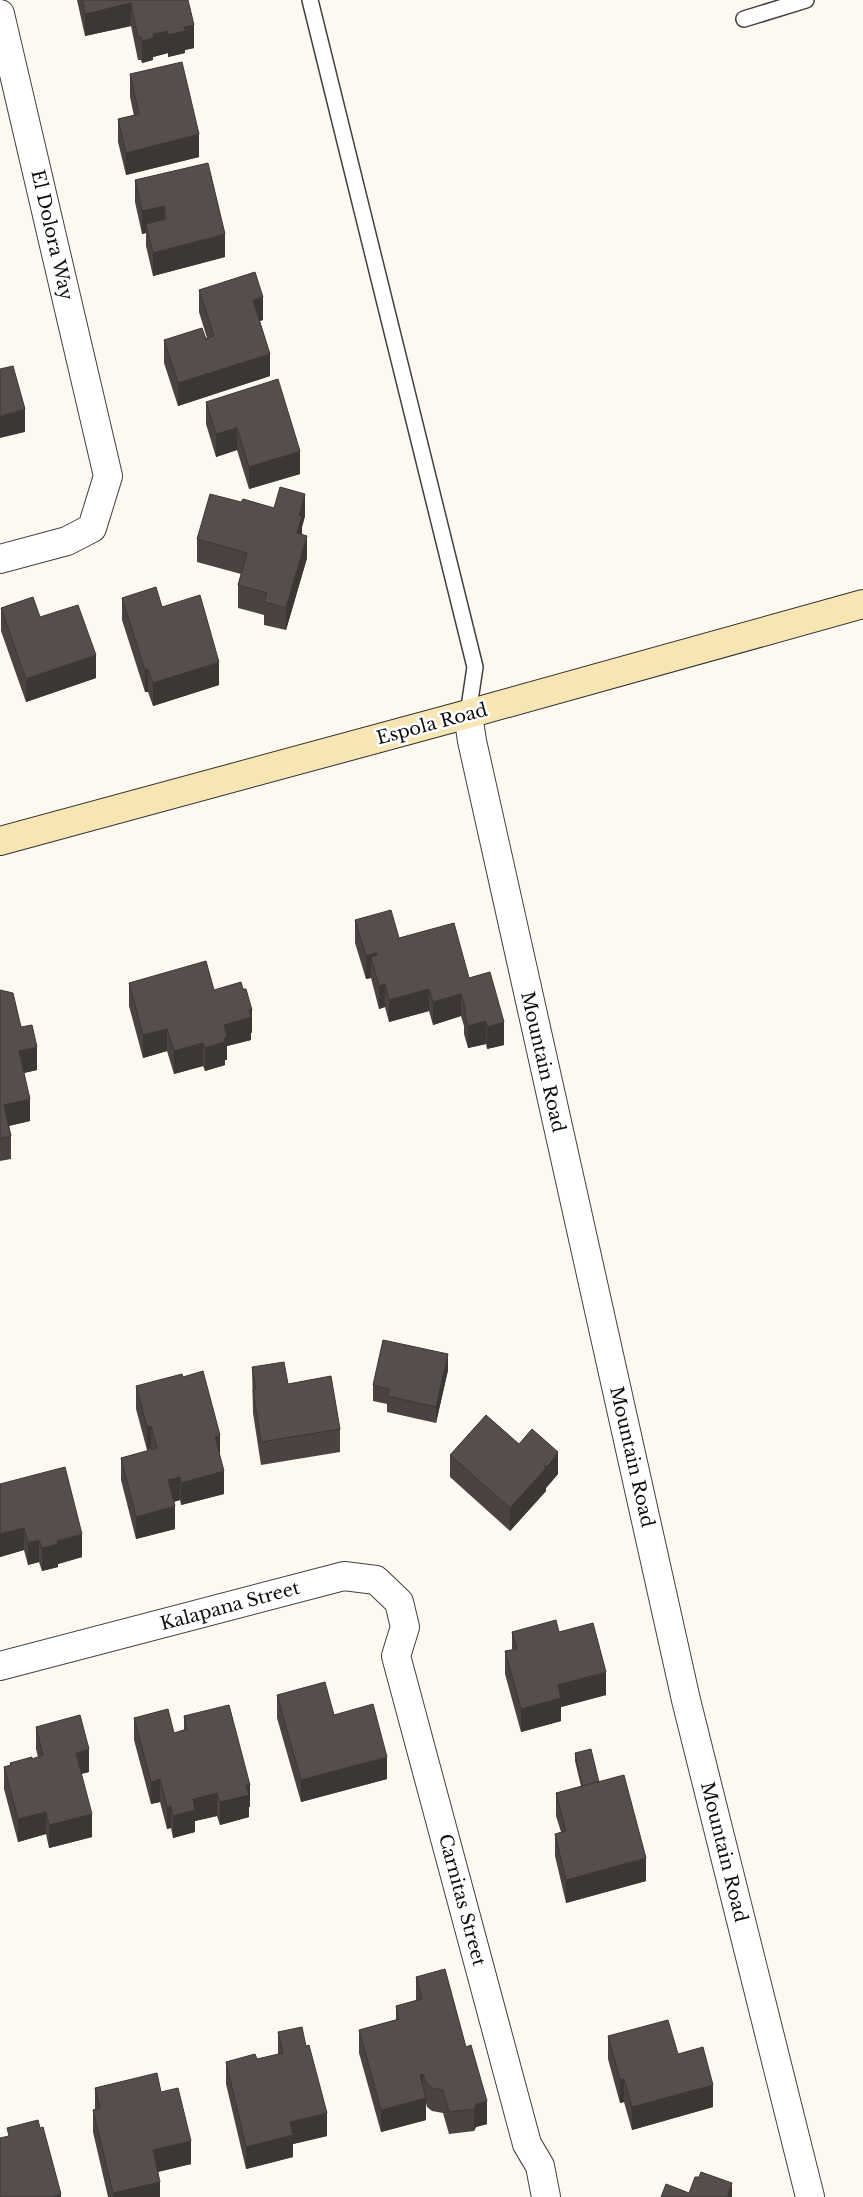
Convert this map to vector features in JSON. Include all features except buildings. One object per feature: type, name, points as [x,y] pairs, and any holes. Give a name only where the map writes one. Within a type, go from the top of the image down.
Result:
[{"type":"main road","name":"Espola Road","points":[[0,841],[863,604]]},
{"type":"street","name":"El Dolora Way","points":[[0,14],[108,476],[92,528],[67,541],[0,559]]},
{"type":"street","name":"Mountain Road","points":[[468,714],[472,741],[686,1700],[810,2197]]},
{"type":"street","name":"Kalapana Street","points":[[0,1666],[344,1576],[376,1580],[399,1602],[404,1627],[396,1656]]},
{"type":"street","name":"Carnitas Street","points":[[396,1656],[527,2144],[540,2166],[546,2197]]},
{"type":"lane","points":[[310,0],[475,667],[468,714]]},
{"type":"lane","points":[[744,19],[806,0]]}]
